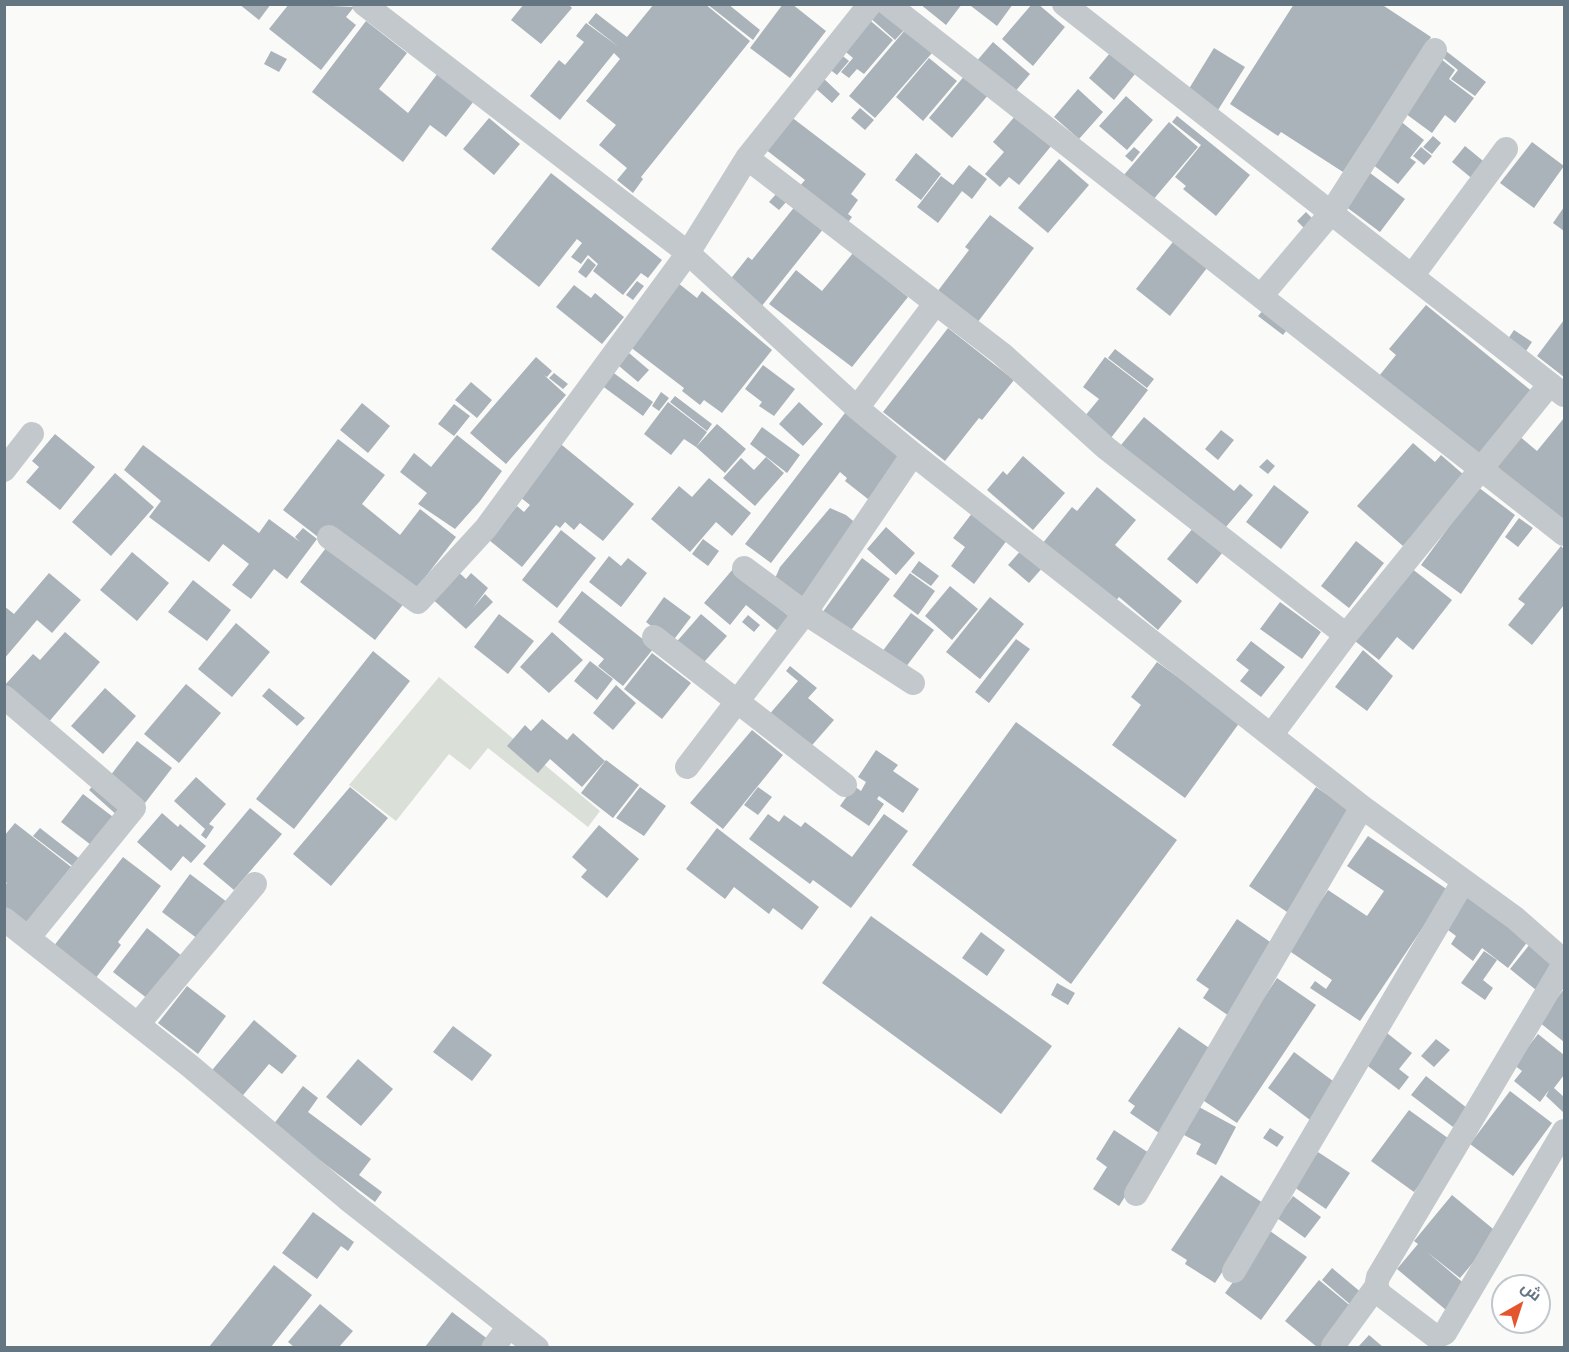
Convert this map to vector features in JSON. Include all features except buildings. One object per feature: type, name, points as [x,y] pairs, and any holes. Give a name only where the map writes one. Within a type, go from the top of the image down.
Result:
[{"type":"street","points":[[364,4],[688,253],[857,408],[913,454],[1362,807],[1515,918],[1564,962],[1378,1277],[1376,1287],[1334,1346]]},
{"type":"street","points":[[329,537],[418,602],[486,528],[688,253],[747,158],[870,4]]},
{"type":"street","points":[[888,4],[1564,534]]},
{"type":"street","points":[[1064,4],[1557,390],[1481,468],[1346,635],[1272,734]]},
{"type":"street","points":[[1261,296],[1331,213],[1435,50]]},
{"type":"street","points":[[1412,276],[1506,149]]},
{"type":"street","points":[[747,158],[1002,354],[1106,448],[1346,635]]},
{"type":"street","points":[[857,408],[935,304]]},
{"type":"street","points":[[4,470],[32,434]]},
{"type":"street","points":[[687,767],[806,613],[913,454]]},
{"type":"street","points":[[744,568],[806,613],[913,683]]},
{"type":"street","points":[[654,637],[845,785]]},
{"type":"street","points":[[4,697],[134,808],[29,937]]},
{"type":"street","points":[[1136,1194],[1362,807]]},
{"type":"street","points":[[1234,1271],[1463,882]]},
{"type":"street","points":[[138,1024],[255,884]]},
{"type":"street","points":[[4,919],[138,1024],[350,1201],[537,1347]]},
{"type":"street","points":[[1376,1287],[1381,1295],[1436,1337],[1445,1333],[1564,1131]]},
{"type":"street","points":[[493,1347],[509,1326]]},
{"type":"shaded area","points":[[439,677],[600,811],[588,827],[488,748],[470,770],[449,754],[396,821],[349,785]]}]
